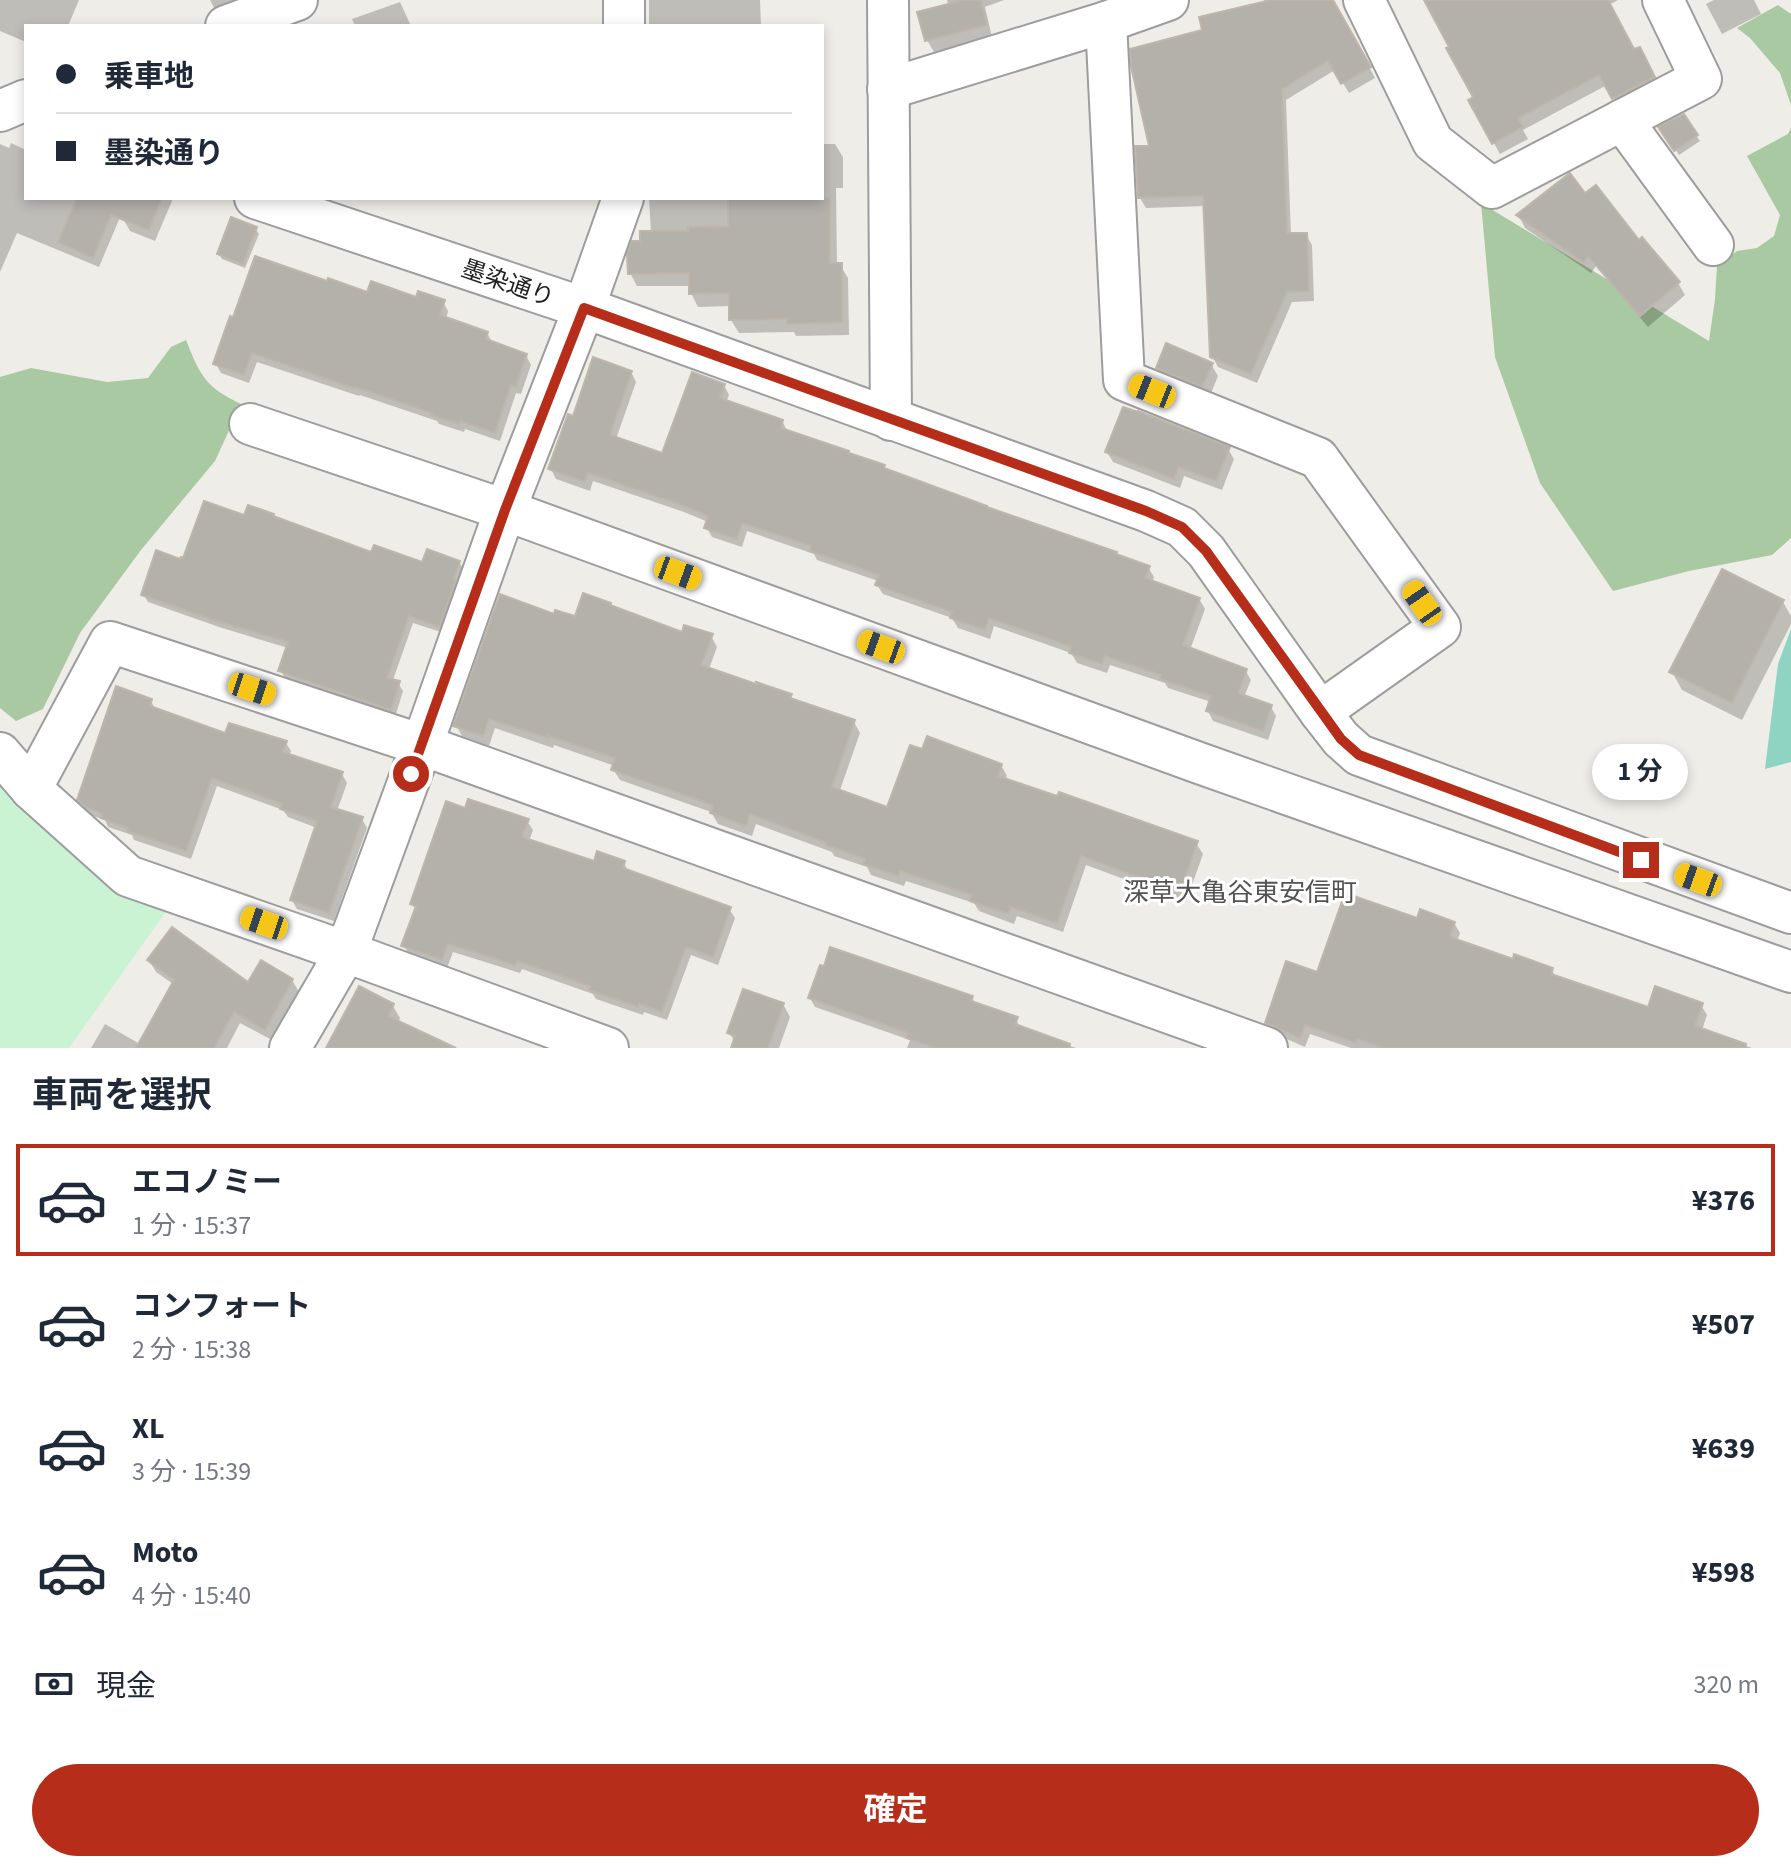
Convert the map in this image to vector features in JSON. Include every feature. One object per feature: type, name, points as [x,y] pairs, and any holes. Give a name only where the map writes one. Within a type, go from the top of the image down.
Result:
[{"type":"street","points":[[231,24],[297,0]]},
{"type":"street","points":[[624,0],[624,24]]},
{"type":"street","points":[[888,0],[891,420]]},
{"type":"street","points":[[888,89],[1168,0]]},
{"type":"street","points":[[1364,0],[1433,142],[1492,188],[1701,79],[1663,0]]},
{"type":"street","points":[[1106,22],[1124,380],[1318,458],[1440,627],[1320,712]]},
{"type":"street","points":[[0,112],[24,101]]},
{"type":"street","points":[[0,112],[24,122]]},
{"type":"street","points":[[1622,120],[1713,245]]},
{"type":"street","name":"墨染通り","points":[[261,200],[584,308],[1146,511],[1182,527],[1206,551],[1320,712],[1341,739],[1359,755],[1791,913]]},
{"type":"street","points":[[290,1048],[346,952],[505,510],[584,308],[622,200]]},
{"type":"street","points":[[250,424],[505,510],[1185,758],[1791,972]]},
{"type":"street","points":[[31,789],[110,642],[422,745],[1178,1033],[1267,1048]]},
{"type":"street","points":[[0,753],[31,789],[128,876],[608,1048]]},
{"type":"green space","points":[[1778,5],[1791,14],[1791,105],[1780,73],[1750,38],[1737,28]]},
{"type":"green space","points":[[1791,128],[1791,538],[1772,555],[1689,571],[1613,591],[1540,483],[1495,357],[1481,203],[1709,341],[1717,266],[1737,251],[1757,248],[1774,236],[1780,215],[1747,156],[1788,134]]},
{"type":"green space","points":[[186,340],[195,362],[211,386],[241,404],[215,461],[141,550],[80,633],[43,709],[16,721],[0,708],[0,377],[31,368],[107,382],[148,378],[171,347]]},
{"type":"green space","points":[[1791,629],[1791,762],[1765,769],[1778,664]]},
{"type":"green space","points":[[0,760],[110,879],[165,913],[69,1048],[0,1048]]},
{"type":"building","points":[[964,0],[981,0],[987,25],[925,41],[917,12]]},
{"type":"building","points":[[1271,0],[1333,0],[1371,67],[1341,84],[1328,61],[1282,89],[1287,233],[1307,233],[1309,291],[1287,292],[1251,374],[1210,357],[1203,196],[1138,198],[1135,146],[1149,146],[1130,49],[1202,30],[1199,17]]},
{"type":"building","points":[[1424,0],[1608,0],[1634,49],[1640,47],[1655,77],[1612,99],[1599,75],[1518,118],[1523,127],[1492,144],[1468,100],[1473,97]]},
{"type":"building","points":[[1684,114],[1698,135],[1674,151],[1658,127]]},
{"type":"building","points":[[1570,173],[1585,193],[1596,185],[1639,240],[1642,237],[1680,282],[1640,316],[1588,256],[1584,263],[1516,215]]},
{"type":"building","points":[[830,198],[830,263],[842,263],[842,322],[787,324],[787,319],[729,320],[729,293],[689,294],[689,273],[628,274],[627,254],[632,241],[640,241],[640,231],[688,231],[688,227],[728,226],[728,200]]},
{"type":"building","points":[[76,200],[161,200],[149,230],[111,215],[93,258],[58,242]]},
{"type":"building","points":[[231,217],[257,227],[243,264],[217,254]]},
{"type":"building","points":[[255,256],[367,292],[371,281],[416,297],[418,291],[445,300],[440,315],[488,332],[486,339],[527,354],[516,386],[511,385],[495,433],[431,415],[252,353],[244,375],[213,364]]},
{"type":"building","points":[[1166,343],[1213,363],[1202,387],[1156,368]]},
{"type":"building","points":[[593,357],[632,371],[610,435],[662,453],[692,372],[725,384],[720,398],[783,420],[781,428],[1150,566],[1145,578],[1200,598],[1183,645],[1247,669],[1238,693],[1272,705],[1263,731],[1206,711],[1211,696],[1160,679],[1161,675],[1105,656],[1102,664],[1069,653],[1072,647],[989,618],[985,630],[950,618],[952,612],[875,585],[879,575],[810,551],[811,546],[742,523],[737,539],[704,528],[708,516],[677,503],[588,473],[585,482],[548,469],[568,414],[573,416]]},
{"type":"building","points":[[1123,407],[1230,447],[1216,481],[1179,467],[1174,479],[1105,452]]},
{"type":"building","points":[[204,501],[244,515],[248,505],[371,552],[374,545],[422,562],[427,549],[460,561],[440,627],[409,616],[387,678],[400,681],[391,710],[278,671],[288,642],[141,595],[156,550],[183,558]]},
{"type":"building","points":[[1722,569],[1784,600],[1732,703],[1669,672]]},
{"type":"building","points":[[583,593],[682,632],[684,625],[713,634],[701,665],[792,694],[790,698],[855,720],[832,787],[887,807],[910,745],[922,749],[927,736],[1002,764],[998,776],[1057,796],[1059,792],[1198,841],[1180,892],[1081,856],[1057,923],[1011,907],[1008,914],[970,901],[972,895],[900,871],[898,876],[863,864],[865,859],[750,814],[746,826],[710,813],[713,805],[611,770],[615,758],[489,719],[483,736],[453,726],[500,594],[554,614],[555,610],[575,616]]},
{"type":"building","points":[[116,686],[152,699],[150,706],[225,733],[229,723],[287,741],[283,752],[343,772],[331,807],[363,817],[329,913],[290,900],[317,821],[280,809],[282,804],[212,778],[186,851],[127,831],[128,828],[101,818],[103,814],[77,800]]},
{"type":"building","points":[[468,799],[529,819],[522,837],[594,861],[597,851],[625,861],[623,868],[731,907],[713,957],[686,947],[662,1012],[589,990],[590,986],[517,961],[515,965],[448,944],[442,960],[401,946],[416,906],[410,904],[446,801],[465,808]]},
{"type":"building","points":[[1345,893],[1417,918],[1420,909],[1455,922],[1450,937],[1513,959],[1514,954],[1553,968],[1551,974],[1648,1007],[1655,986],[1703,1003],[1695,1026],[1746,1044],[1745,1048],[1383,1048],[1357,1039],[1356,1043],[1305,1025],[1300,1038],[1265,1023],[1286,961],[1317,972]]},
{"type":"building","points":[[172,927],[248,982],[261,960],[293,979],[265,1030],[234,1012],[214,1048],[136,1048],[174,980],[147,960]]},
{"type":"building","points":[[830,947],[973,996],[971,1001],[1018,1017],[1015,1024],[1070,1044],[1069,1048],[936,1048],[906,1038],[908,1033],[808,998]]},
{"type":"building","points":[[359,986],[394,1004],[388,1016],[456,1048],[326,1048]]},
{"type":"building","points":[[743,989],[784,1003],[768,1048],[731,1048],[735,1036],[727,1033]]},
{"type":"district","name":"深草大亀谷東安信町","points":[[1240,892]]},
{"type":"route","points":[[411,774],[505,510],[584,308],[1146,511],[1182,527],[1206,551],[1320,712],[1341,739],[1359,755],[1641,860]]}]
